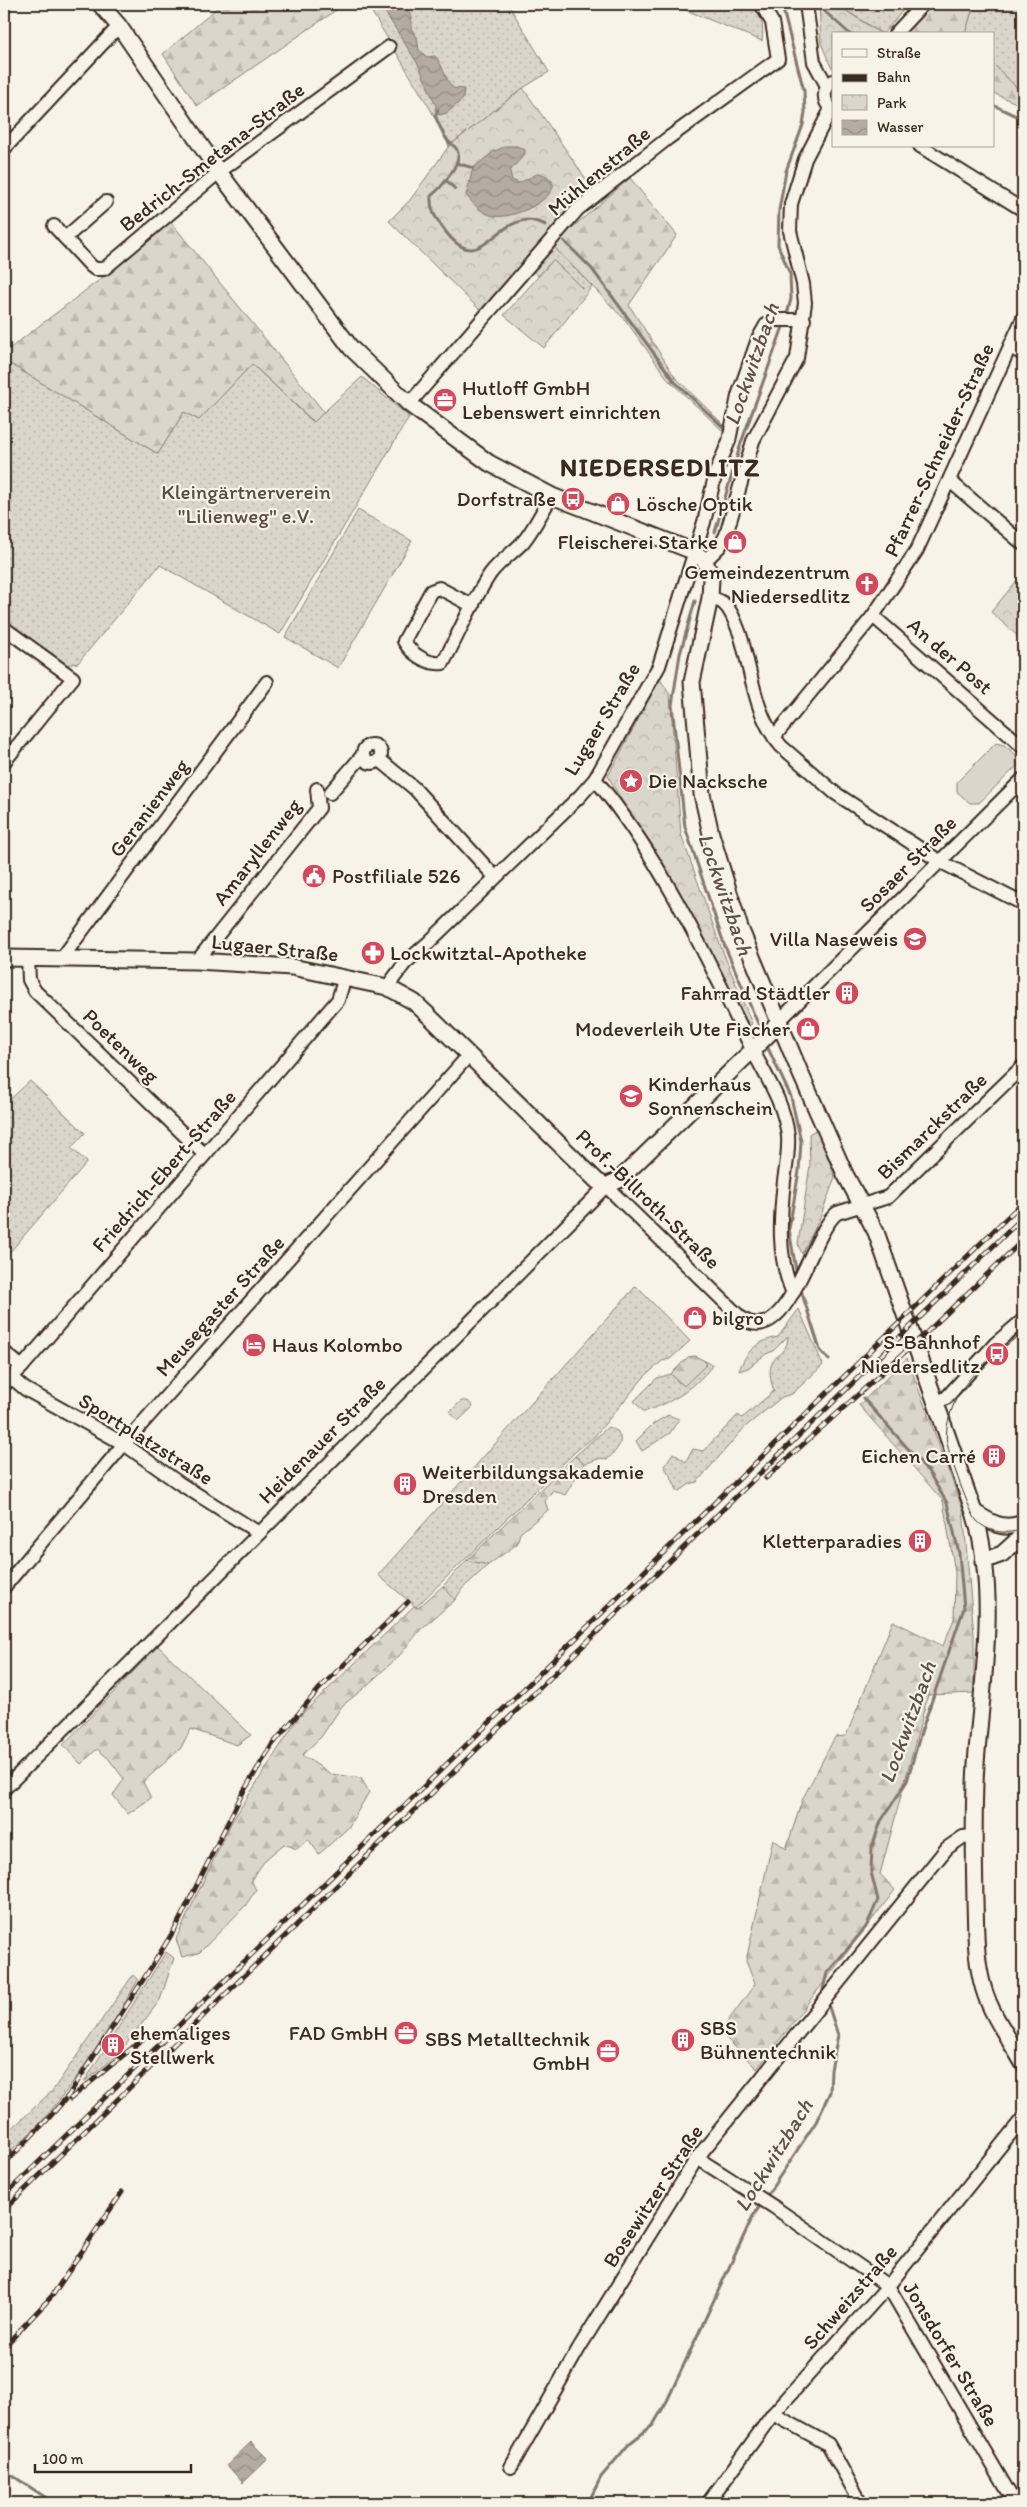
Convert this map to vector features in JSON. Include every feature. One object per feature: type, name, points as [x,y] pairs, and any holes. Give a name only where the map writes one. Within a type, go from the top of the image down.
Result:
[{"type":"street","points":[[100,4],[119,26],[219,172],[351,348],[409,404],[489,463],[552,496],[700,557]]},
{"type":"street","name":"Mühlenstraße","points":[[409,404],[578,209],[667,140],[778,59],[772,22],[761,4]]},
{"type":"street","points":[[897,32],[923,4]]},
{"type":"street","points":[[700,557],[720,546],[726,535],[753,440],[797,358],[792,319],[804,286],[790,231],[791,204],[805,159],[832,109],[825,100],[830,84],[814,62],[807,9]]},
{"type":"street","points":[[4,149],[119,26]]},
{"type":"street","name":"Bedrich-Smetana-Straße","points":[[54,226],[91,266],[95,269],[104,269],[219,172],[388,47]]},
{"type":"street","points":[[923,148],[1023,210]]},
{"type":"street","name":"Bedrich-Smetana-Straße","points":[[65,238],[106,202]]},
{"type":"street","name":"Pfarrer-Schneider-Straße","points":[[774,737],[873,616],[917,550],[1023,318]]},
{"type":"street","points":[[792,319],[766,325],[758,339],[738,396],[729,441],[716,472],[700,557],[711,578],[710,598],[692,682],[702,794],[711,834],[740,928],[775,1026],[876,1232],[974,1512],[983,1555],[987,1641],[976,1762],[973,1836],[980,1977],[991,2008],[1023,2063]]},
{"type":"street","points":[[1010,347],[1023,354]]},
{"type":"street","points":[[950,481],[1023,544]]},
{"type":"street","points":[[473,606],[439,588],[431,591],[404,641],[409,650],[430,662],[444,662],[490,574],[506,555],[522,542],[552,496]]},
{"type":"street","name":"Lugaer Straße","points":[[4,958],[197,961],[292,967],[387,987],[405,963],[428,944],[580,796],[595,779],[659,666],[700,557]]},
{"type":"street","points":[[710,598],[722,601],[732,616],[742,642],[760,711],[774,737],[835,793],[940,861],[1023,904]]},
{"type":"street","name":"An der Post","points":[[873,616],[1023,747]]},
{"type":"street","points":[[4,628],[73,678],[4,762]]},
{"type":"street","name":"Geranienweg","points":[[62,958],[267,682]]},
{"type":"street","points":[[330,794],[362,756],[365,761],[371,764],[380,760],[414,788],[495,877]]},
{"type":"street","points":[[595,779],[613,800],[676,899],[755,1048],[774,1088],[788,1137],[780,1212],[782,1250],[787,1280],[793,1291]]},
{"type":"street","name":"Sosaer Straße","points":[[775,1026],[1023,779]]},
{"type":"street","name":"Amaryllenweg","points":[[197,961],[319,808],[317,789]]},
{"type":"street","name":"Poetenweg","points":[[28,958],[29,980],[35,991],[204,1154]]},
{"type":"street","name":"Friedrich-Ebert-Straße","points":[[8,1381],[338,1000],[346,977]]},
{"type":"street","name":"Prof.-Billroth-Straße","points":[[387,987],[414,1002],[746,1321],[761,1325],[769,1322],[781,1311],[793,1291],[819,1236],[831,1218],[837,1213],[862,1206]]},
{"type":"street","name":"Heidenauer Straße","points":[[4,1789],[606,1186],[619,1180],[755,1048],[775,1026]]},
{"type":"street","name":"Meusegaster Straße","points":[[4,1587],[124,1444],[470,1055]]},
{"type":"street","name":"Bismarckstraße","points":[[862,1206],[882,1200],[899,1188],[1023,1066]]},
{"type":"street","points":[[936,1403],[946,1398],[996,1344],[1023,1320]]},
{"type":"street","points":[[4,1352],[22,1367]]},
{"type":"street","name":"Sportplatzstraße","points":[[8,1381],[124,1444],[179,1483],[259,1533]]},
{"type":"street","points":[[974,1512],[991,1524],[1005,1527],[1023,1523]]},
{"type":"street","points":[[983,1555],[1023,1528]]},
{"type":"street","points":[[983,1555],[1002,1554],[1023,1535]]},
{"type":"street","name":"Bosewitzer Straße","points":[[511,2467],[579,2348],[697,2158],[947,1848],[964,1837],[973,1836]]},
{"type":"street","name":"Schweizstraße","points":[[708,2503],[773,2414],[888,2286],[1023,2118]]},
{"type":"street","name":"Jonsdorfer Straße","points":[[697,2158],[774,2207],[888,2286],[1015,2503]]},
{"type":"street","points":[[773,2414],[828,2444],[861,2503]]},
{"type":"green space","points":[[222,4],[345,4],[197,106],[163,54]]},
{"type":"green space","points":[[367,4],[508,4],[549,72],[523,88],[449,146],[432,112]]},
{"type":"green space","points":[[671,4],[751,4],[758,12],[761,21],[763,30],[762,41]]},
{"type":"green space","points":[[819,4],[836,4],[878,32],[832,32],[832,68],[821,43]]},
{"type":"green space","points":[[836,4],[908,4],[885,32],[880,32]]},
{"type":"green space","points":[[934,4],[974,4],[966,32],[906,32]]},
{"type":"green space","points":[[974,4],[1023,4],[1023,94],[994,65],[994,32],[966,32]]},
{"type":"green space","points":[[994,65],[1023,94],[1023,106],[994,93]]},
{"type":"green space","points":[[523,88],[593,189],[566,211],[481,311],[389,221],[410,200],[449,146]]},
{"type":"green space","points":[[630,178],[677,235],[629,305],[675,377],[670,382],[626,321],[554,247],[565,234]]},
{"type":"green space","points":[[170,221],[324,412],[314,422],[252,364],[199,420],[184,412],[158,454],[4,360],[4,355],[9,349],[107,274]]},
{"type":"green space","points":[[554,247],[592,286],[587,293],[553,260],[538,276],[533,271]]},
{"type":"green space","points":[[553,260],[587,293],[544,348],[504,315]]},
{"type":"green space","name":"Kleingärtnerverein \"Lilienweg\" e.V.","points":[[4,360],[158,454],[184,412],[199,420],[252,364],[313,422],[362,377],[409,417],[280,634],[160,565],[78,663],[65,665],[4,623]]},
{"type":"green space","points":[[675,377],[726,427],[725,433],[671,382]]},
{"type":"green space","points":[[358,510],[412,541],[338,668],[285,637]]},
{"type":"green space","points":[[1023,573],[1023,641],[991,612]]},
{"type":"green space","points":[[660,679],[670,695],[681,834],[719,942],[752,1024],[746,1026],[608,776]]},
{"type":"green space","points":[[996,743],[1004,745],[1016,755],[1017,766],[979,803],[970,803],[957,792],[957,782]]},
{"type":"green space","points":[[30,1081],[85,1133],[71,1148],[87,1162],[4,1259],[4,1105]]},
{"type":"green space","points":[[817,1129],[835,1177],[820,1218],[802,1254],[798,1244],[810,1165],[809,1134]]},
{"type":"green space","points":[[636,1286],[690,1341],[670,1359],[662,1361],[644,1377],[594,1437],[576,1451],[416,1607],[378,1575]]},
{"type":"green space","points":[[799,1309],[823,1365],[792,1394],[782,1397],[745,1427],[697,1482],[678,1492],[664,1466],[673,1453],[686,1462],[693,1449],[703,1451],[738,1415],[742,1418],[774,1391],[770,1369],[772,1363],[787,1344],[788,1336],[773,1351],[748,1368],[739,1371],[745,1358],[753,1348],[764,1341],[778,1337]]},
{"type":"green space","points":[[695,1356],[707,1364],[684,1386],[671,1374],[688,1357]]},
{"type":"green space","points":[[907,1358],[963,1510],[974,1635],[974,1693],[928,1695],[880,1874],[895,1890],[757,2069],[720,2032],[755,1984],[746,1961],[773,1839],[786,1849],[803,1798],[835,1737],[846,1736],[893,1621],[943,1646],[954,1619],[955,1572],[943,1501],[859,1405]]},
{"type":"green space","points":[[703,1360],[713,1365],[689,1389],[674,1399],[644,1412],[634,1401],[657,1378],[671,1374],[679,1383],[694,1376],[706,1364]]},
{"type":"green space","points":[[461,1401],[468,1401],[473,1407],[458,1421],[450,1412]]},
{"type":"green space","points":[[668,1415],[679,1419],[670,1433],[642,1451],[636,1441],[653,1424]]},
{"type":"green space","points":[[608,1427],[617,1431],[619,1435],[620,1443],[618,1447],[607,1460],[601,1458],[584,1464],[575,1456]]},
{"type":"green space","points":[[575,1456],[584,1464],[565,1495],[553,1490],[545,1501],[548,1510],[520,1533],[517,1544],[488,1565],[467,1560]]},
{"type":"green space","points":[[467,1560],[488,1565],[462,1589],[455,1600],[443,1586]]},
{"type":"green space","points":[[443,1586],[455,1600],[421,1629],[399,1656],[342,1706],[321,1737],[302,1755],[331,1774],[361,1778],[369,1792],[348,1828],[319,1854],[308,1839],[297,1849],[284,1844],[266,1859],[251,1880],[256,1890],[245,1906],[199,1953],[182,1957],[176,1939],[231,1823],[298,1718],[414,1606],[418,1608]]},
{"type":"green space","points":[[158,1646],[251,1735],[237,1745],[191,1729],[180,1749],[143,1782],[151,1798],[128,1814],[113,1795],[124,1779],[108,1758],[97,1749],[81,1764],[63,1745]]},
{"type":"green space","points":[[166,1952],[174,1958],[160,2000],[118,2055],[84,2082]]},
{"type":"green space","points":[[133,1975],[138,1980],[80,2072],[40,2123],[4,2157],[4,2141],[6,2139],[4,2136],[53,2090]]},
{"type":"water","points":[[380,4],[403,4],[411,16],[411,28],[417,37],[419,50],[427,57],[435,56],[453,88],[464,89],[463,99],[447,113],[439,115],[435,110],[436,106],[419,66]]},
{"type":"water","points":[[506,146],[517,146],[525,150],[525,154],[510,171],[512,180],[519,183],[539,173],[550,179],[553,186],[549,194],[529,208],[504,216],[494,216],[482,211],[466,195],[473,168],[493,152]]},
{"type":"water","points":[[251,2442],[268,2459],[243,2483],[227,2465]]},
{"type":"waterway","name":"Lockwitzbach","points":[[777,4],[783,10],[804,91],[805,112],[803,125],[786,171],[779,210],[778,245],[790,274],[791,299],[786,318]]},
{"type":"waterway","points":[[783,10],[805,9]]},
{"type":"waterway","points":[[811,9],[822,9],[848,32]]},
{"type":"waterway","points":[[994,105],[1023,119]]},
{"type":"waterway","points":[[438,110],[435,116],[446,139],[457,149],[458,158],[449,177],[431,196],[431,205],[443,228],[455,242],[466,248],[475,248],[485,244],[514,223],[527,220],[546,225]]},
{"type":"waterway","points":[[457,163],[473,168]]},
{"type":"waterway","points":[[446,180],[455,189]]},
{"type":"waterway","points":[[564,241],[592,269],[675,382],[724,428]]},
{"type":"waterway","name":"Lockwitzbach","points":[[715,532],[741,443],[784,324]]},
{"type":"waterway","name":"Lockwitzbach","points":[[695,601],[680,654],[672,705],[685,827],[724,944],[762,1033]]},
{"type":"waterway","name":"Lockwitzbach","points":[[766,1044],[791,1097],[801,1141],[799,1171],[789,1229],[797,1276]]},
{"type":"waterway","name":"Lockwitzbach","points":[[800,1287],[820,1350],[829,1360]]},
{"type":"waterway","name":"Lockwitzbach","points":[[824,1993],[823,1989],[827,1973],[866,1927],[878,1900],[871,1872],[872,1847],[881,1821],[907,1781],[921,1732],[964,1608],[959,1553],[947,1503],[928,1471],[863,1398]]},
{"type":"waterway","name":"Lockwitzbach","points":[[766,2197],[816,2122],[830,2092],[831,2070],[838,2035],[827,2001]]},
{"type":"waterway","name":"Lockwitzbach","points":[[588,2503],[601,2477],[630,2443],[653,2425],[667,2401],[753,2216],[763,2202]]},
{"type":"waterway","points":[[4,2470],[54,2503]]},
{"type":"tram line","points":[[1023,1332],[982,1366],[964,1386],[952,1409],[946,1435],[956,1471],[977,1521],[987,1528],[999,1532],[1023,1529]]},
{"type":"railway","points":[[4,2196],[1023,1202]]},
{"type":"railway","points":[[4,2210],[1023,1217]]},
{"type":"railway","points":[[766,1478],[926,1333],[1023,1240]]},
{"type":"railway","points":[[4,2164],[68,2096],[152,1966],[176,1927],[242,1794],[272,1745],[319,1689],[408,1602]]},
{"type":"railway","points":[[70,2099],[143,2039]]},
{"type":"railway","points":[[4,2347],[52,2296],[122,2192]]},
{"type":"place","name":"Hutloff GmbH Lebenswert einrichten","points":[[445,400]]},
{"type":"place","name":"Dorfstraße","points":[[573,499]]},
{"type":"place","name":"Lösche Optik","points":[[618,504]]},
{"type":"place","name":"Fleischerei Starke","points":[[735,542]]},
{"type":"place","name":"Gemeindezentrum Niedersedlitz","points":[[867,584]]},
{"type":"place","name":"Die Nacksche","points":[[631,781]]},
{"type":"place","name":"Postfiliale 526","points":[[314,876]]},
{"type":"place","name":"Villa Naseweis","points":[[915,939]]},
{"type":"place","name":"Lockwitztal-Apotheke","points":[[373,953]]},
{"type":"place","name":"Fahrrad Städtler","points":[[847,993]]},
{"type":"place","name":"Modeverleih Ute Fischer","points":[[808,1029]]},
{"type":"place","name":"Kinderhaus Sonnenschein","points":[[631,1096]]},
{"type":"place","name":"bilgro","points":[[695,1318]]},
{"type":"place","name":"Haus Kolombo","points":[[254,1345]]},
{"type":"place","name":"S-Bahnhof Niedersedlitz","points":[[997,1354]]},
{"type":"place","name":"Eichen Carré","points":[[994,1456]]},
{"type":"place","name":"Weiterbildungsakademie Dresden","points":[[405,1484]]},
{"type":"place","name":"Kletterparadies","points":[[920,1541]]},
{"type":"place","name":"FAD GmbH","points":[[406,2033]]},
{"type":"place","name":"SBS Bühnentechnik","points":[[683,2040]]},
{"type":"place","name":"ehemaliges Stellwerk","points":[[113,2045]]},
{"type":"place","name":"SBS Metalltechnik GmbH","points":[[608,2051]]},
{"type":"district","name":"NIEDERSEDLITZ","points":[[660,467]]}]
